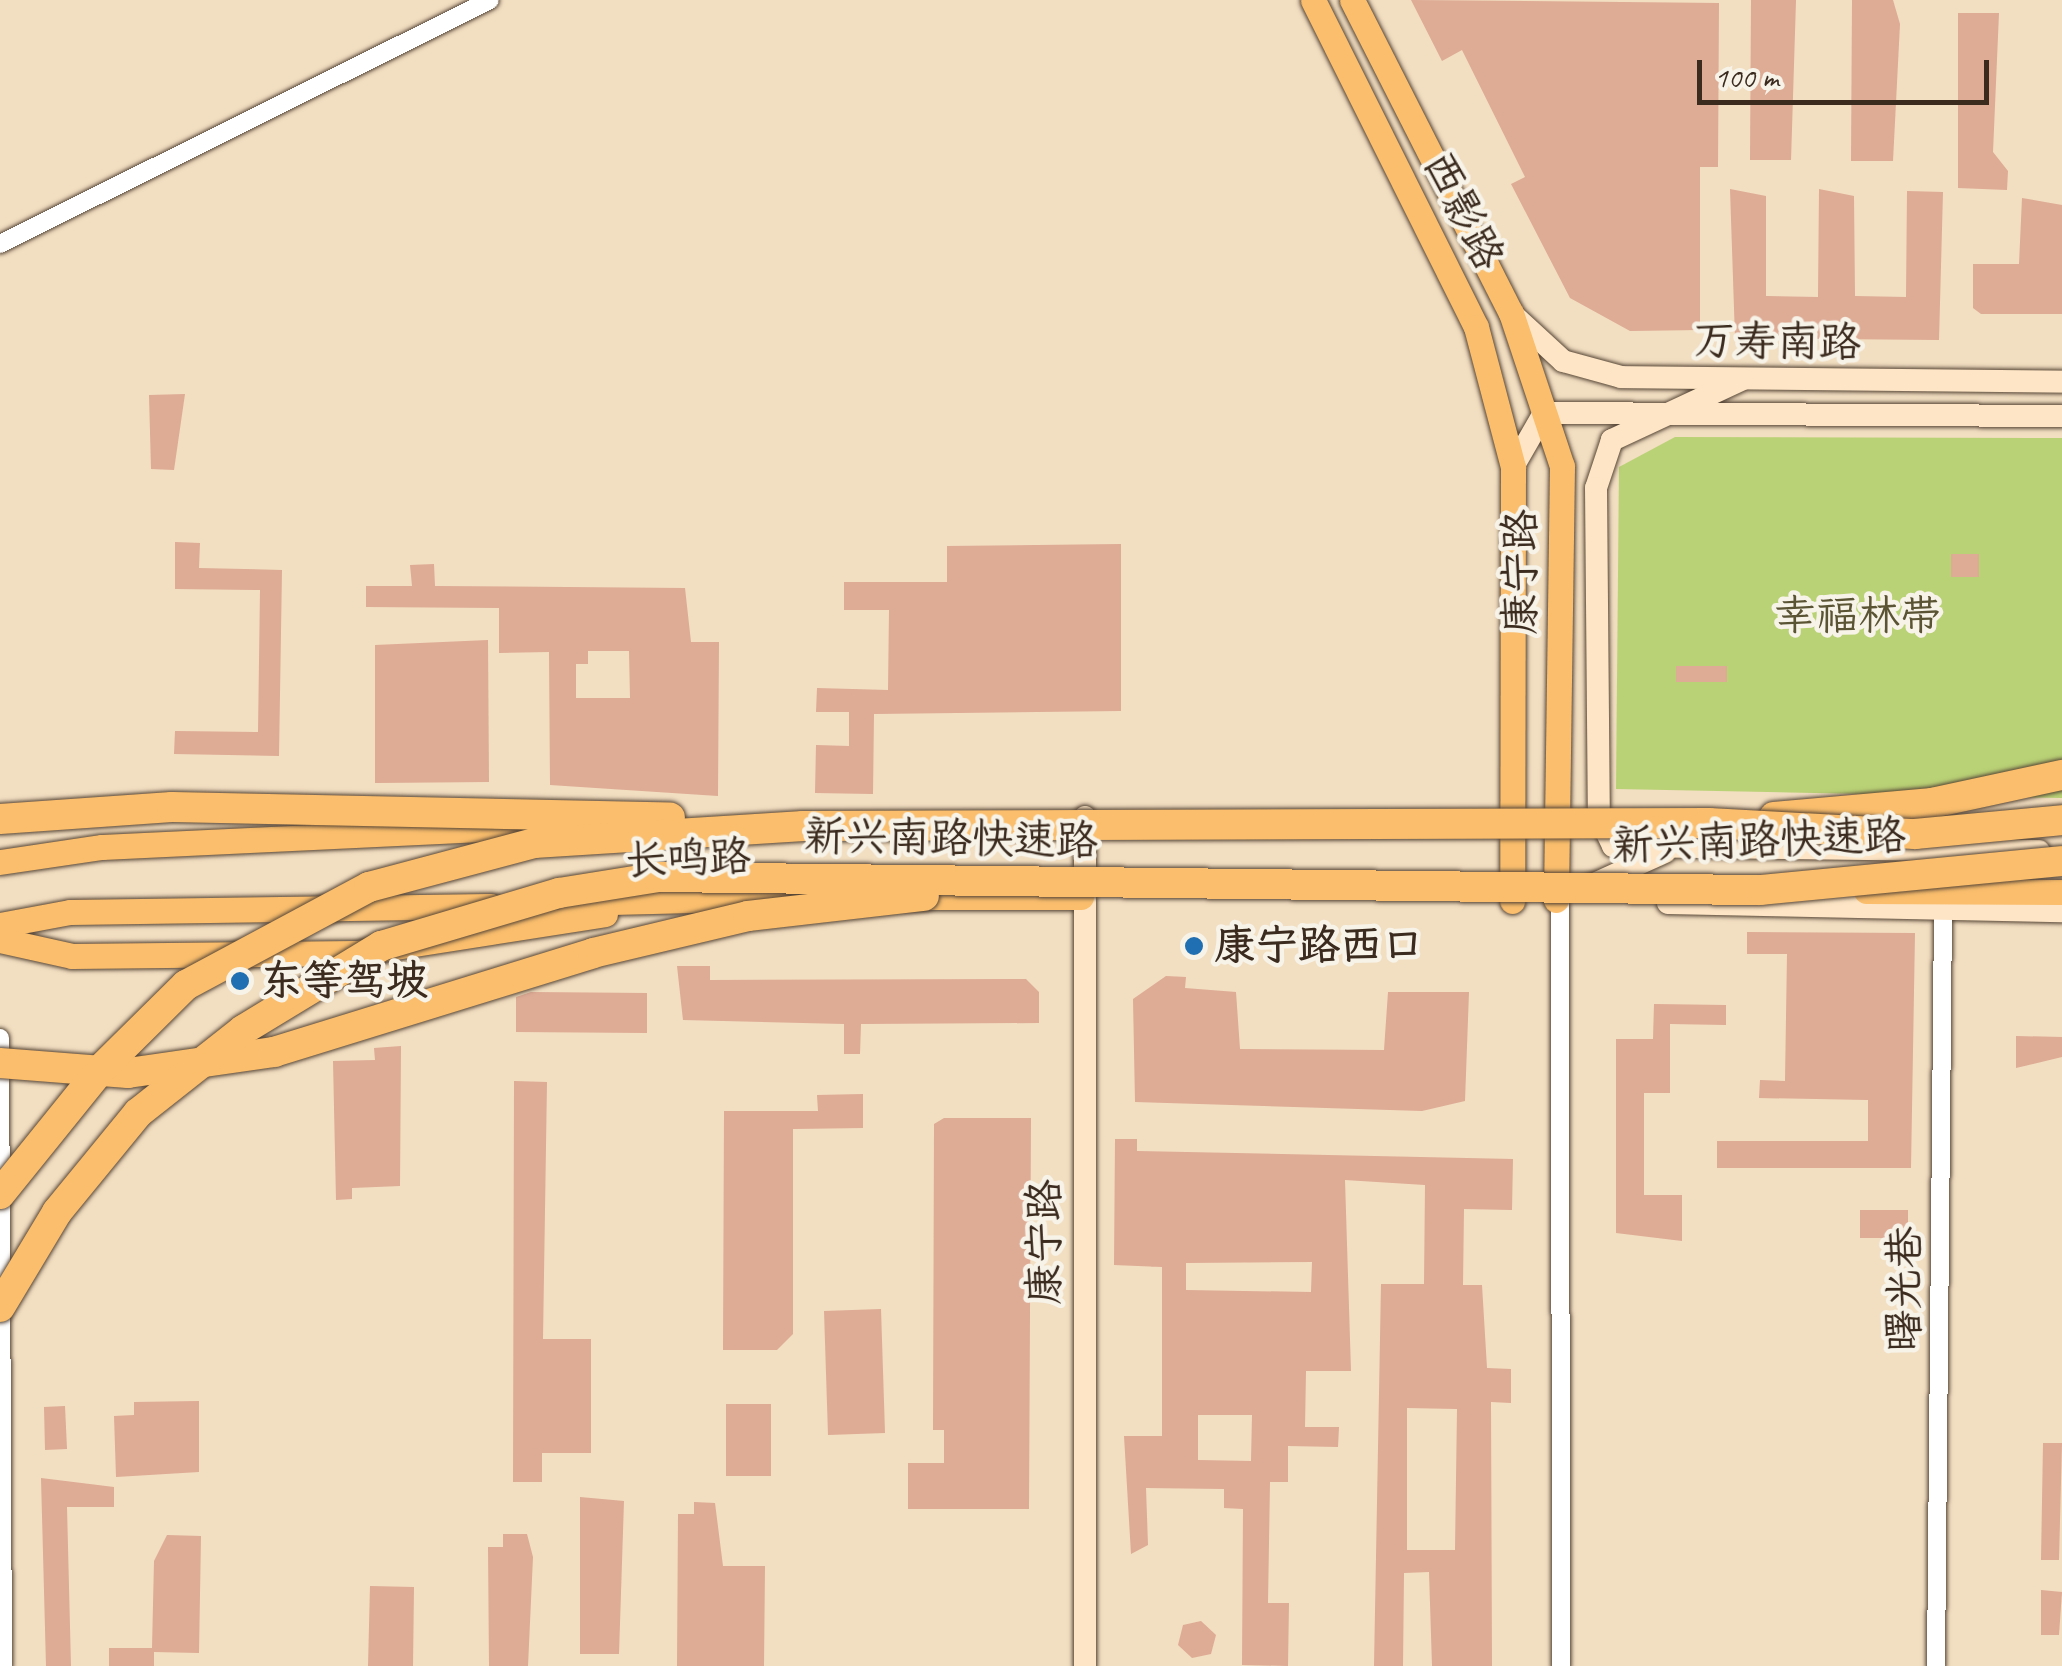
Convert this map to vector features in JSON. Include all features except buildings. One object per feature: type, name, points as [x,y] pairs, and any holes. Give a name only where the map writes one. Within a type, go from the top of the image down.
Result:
[{"type":"highway","points":[[1709,823],[1932,804],[2062,774]]},
{"type":"highway","points":[[0,819],[172,808],[564,809],[802,826]]},
{"type":"highway","name":"新兴南路快速路","points":[[0,1194],[87,1084],[186,985],[369,887],[534,843],[802,826],[1709,823],[1914,834],[2062,820]]},
{"type":"highway","name":"新兴南路快速路","points":[[0,1307],[57,1212],[138,1113],[243,1030],[380,946],[559,892],[659,877],[1760,890],[2062,861]]},
{"type":"highway","points":[[0,1063],[128,1073],[274,1052],[594,952],[748,916],[1028,884]]},
{"type":"main road","name":"西影路","points":[[1313,0],[1476,327],[1513,467],[1512,900]]},
{"type":"main road","name":"西影路","points":[[1352,0],[1511,313]]},
{"type":"main road","name":"万寿南路","points":[[1511,313],[1562,361],[1621,377],[2062,382]]},
{"type":"main road","name":"康宁路","points":[[1511,313],[1562,466],[1560,900]]},
{"type":"main road","points":[[1744,379],[1612,440],[1596,488],[1598,817],[1614,846],[1665,852],[2062,851]]},
{"type":"main road","points":[[1513,467],[1544,413],[2062,416]]},
{"type":"main road","name":"长鸣路","points":[[0,862],[102,847],[705,819],[1559,813]]},
{"type":"main road","name":"康宁路","points":[[1086,818],[1086,1666]]},
{"type":"main road","points":[[1560,900],[1665,852]]},
{"type":"main road","points":[[1760,890],[2062,892]]},
{"type":"main road","points":[[0,940],[72,956],[394,952],[693,898]]},
{"type":"main road","name":"长鸣路","points":[[0,926],[70,912],[693,898],[1560,900]]},
{"type":"main road","points":[[1560,900],[1943,912],[2062,910]]},
{"type":"street","points":[[0,244],[490,0]]},
{"type":"street","points":[[1560,900],[1561,1666]]},
{"type":"street","name":"曙光巷","points":[[1936,1666],[1943,912]]},
{"type":"street","points":[[0,1038],[4,1666]]},
{"type":"green space","name":"幸福林带","points":[[1675,437],[2062,438],[2062,798],[1616,789],[1619,467]]},
{"type":"place","name":"康宁路西口","points":[[1194,946]]},
{"type":"place","name":"东等驾坡","points":[[240,981]]}]
